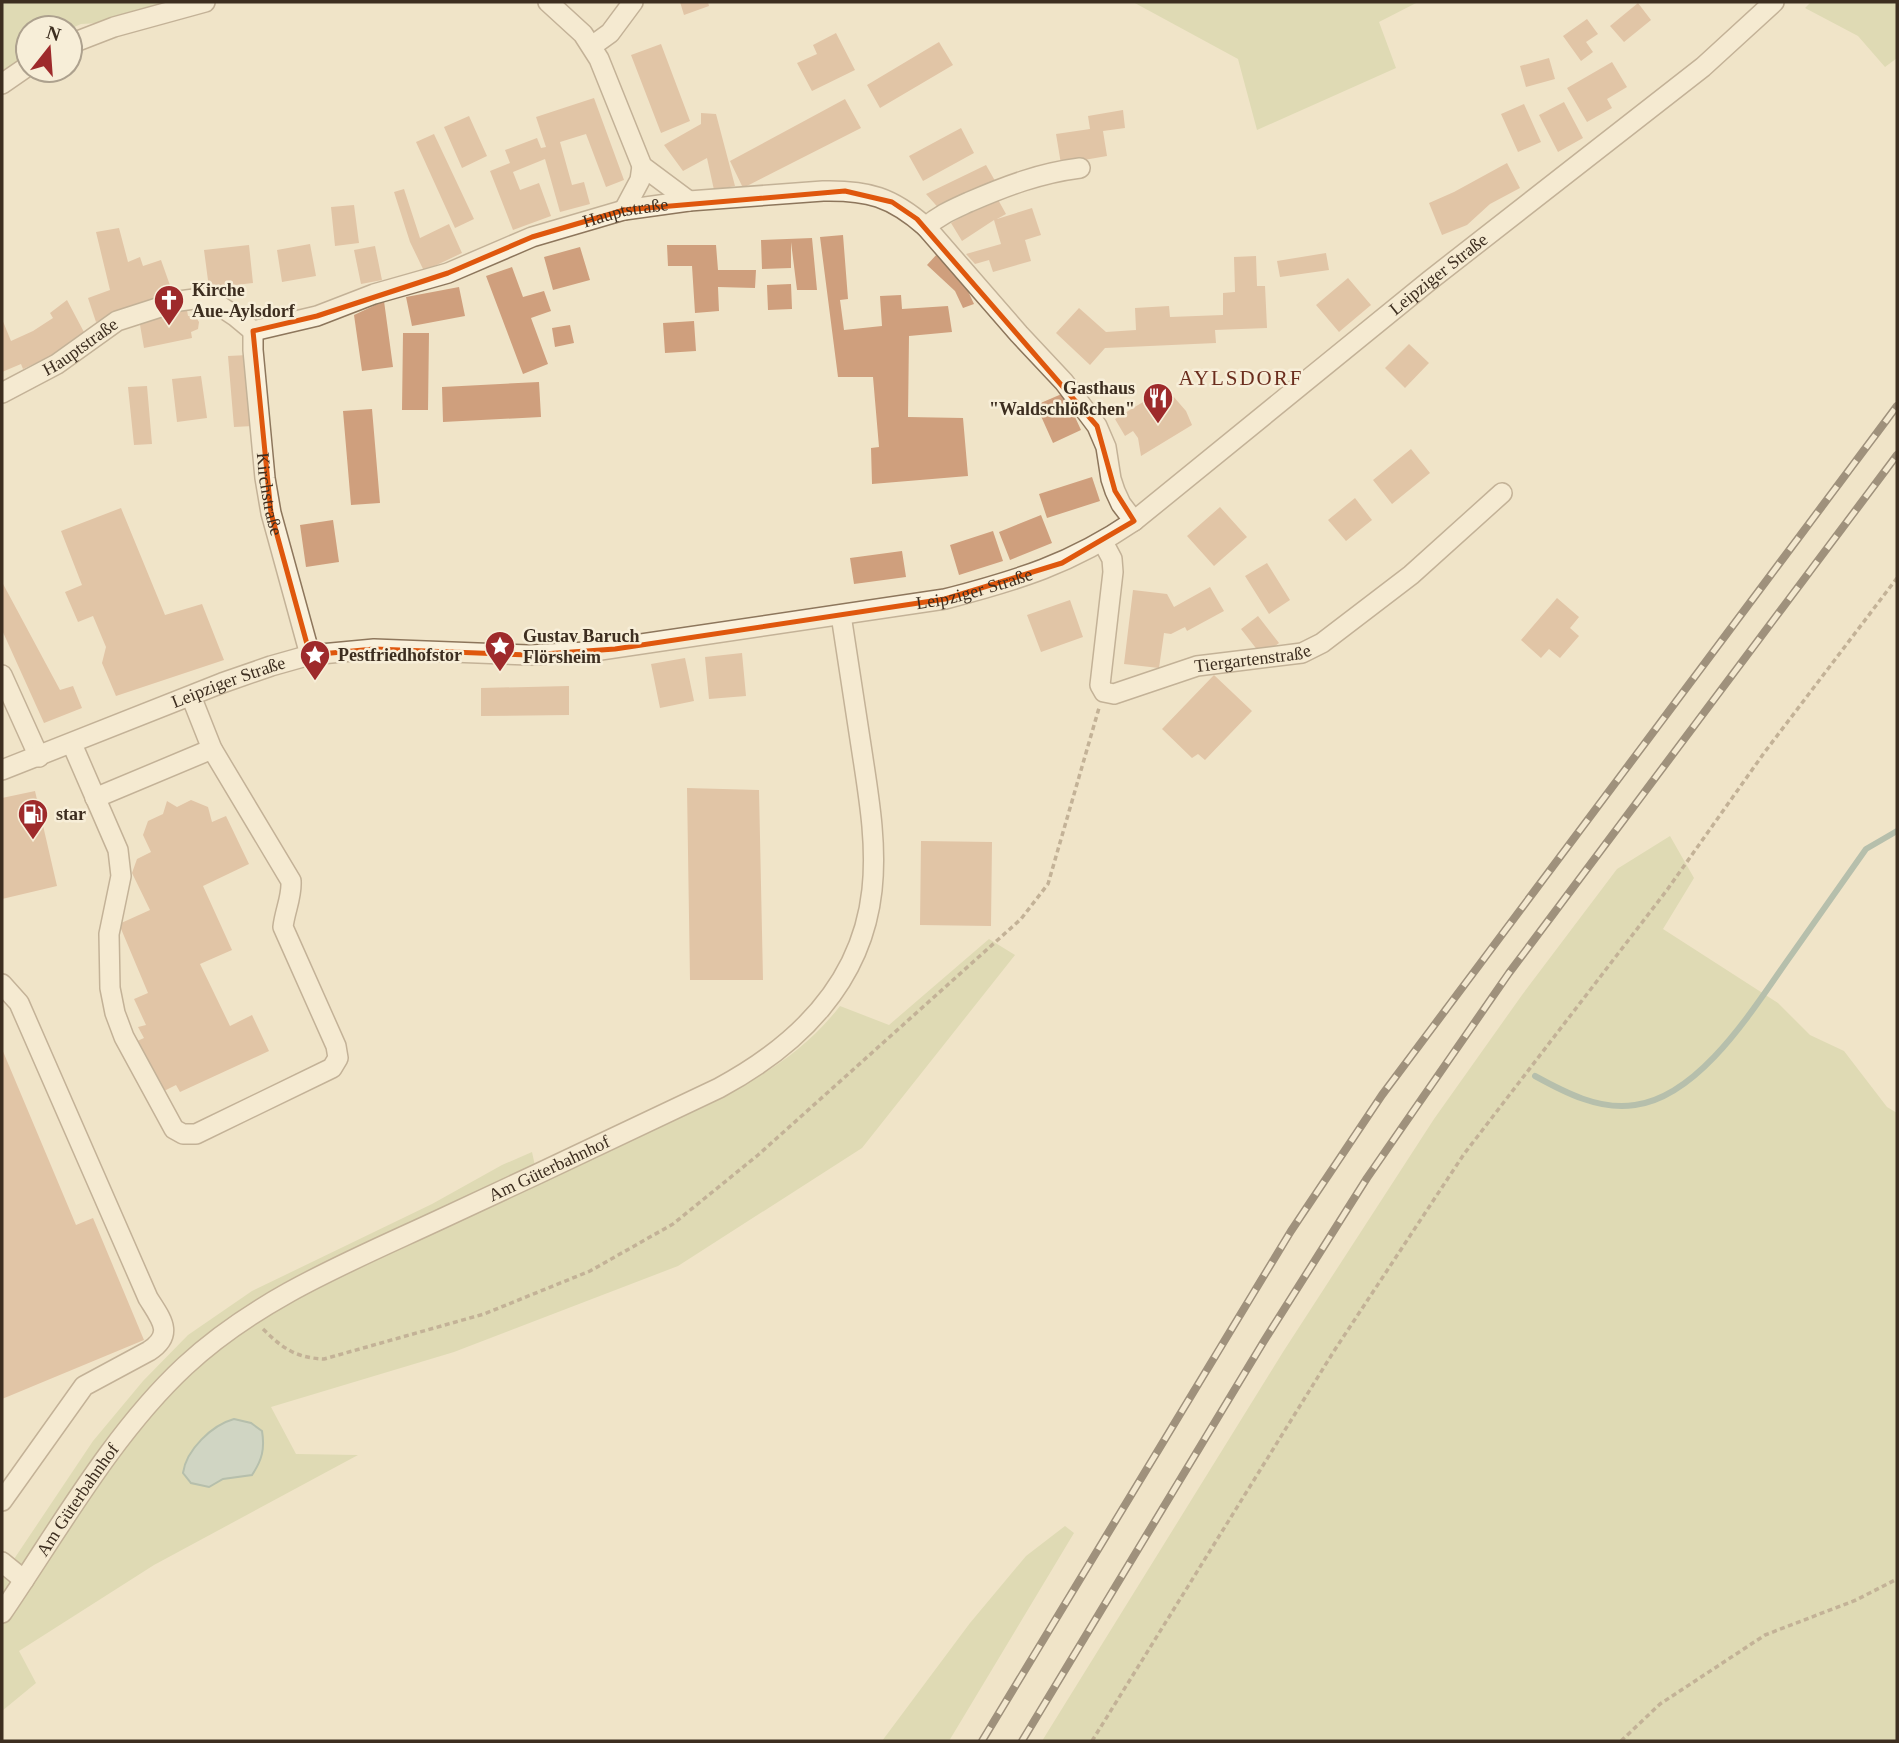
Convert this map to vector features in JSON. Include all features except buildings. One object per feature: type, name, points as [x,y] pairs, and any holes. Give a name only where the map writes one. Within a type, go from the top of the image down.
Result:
[{"type":"street","points":[[84,39],[114,27],[205,2]]},
{"type":"street","points":[[548,2],[571,22],[592,46],[642,166],[640,180],[624,210]]},
{"type":"street","points":[[592,46],[610,33],[633,2]]},
{"type":"street","name":"Leipziger Straße","points":[[2,770],[191,696],[310,654],[374,649],[529,655],[587,652],[917,604],[972,592],[1062,563],[1103,542],[1134,521],[1387,314],[1703,67],[1774,2]]},
{"type":"street","points":[[642,166],[689,201]]},
{"type":"street","points":[[926,227],[942,215],[1012,183],[1049,172],[1080,168]]},
{"type":"street","name":"Hauptstraße","points":[[2,393],[46,370],[117,321],[179,301],[202,298],[211,300],[253,331],[317,316],[374,294],[448,273],[542,234],[624,210],[689,201],[823,191],[860,192],[892,202],[926,227],[1018,334],[1064,382],[1097,426],[1106,447],[1115,491],[1134,521]]},
{"type":"street","name":"Kirchstraße","points":[[253,331],[265,478],[271,513],[310,654]]},
{"type":"street","name":"Tiergartenstraße","points":[[1104,692],[1124,692],[1205,664],[1302,653],[1322,643],[1411,575],[1502,493]]},
{"type":"street","points":[[1103,542],[1112,559],[1113,572],[1100,674],[1104,692]]},
{"type":"street","name":"Am Güterbahnhof","points":[[2,1613],[109,1455],[147,1406],[194,1358],[251,1314],[306,1282],[719,1088],[777,1052],[816,1015],[839,984],[857,948],[869,911],[873,872],[870,803],[841,615]]},
{"type":"street","points":[[2,675],[39,757]]},
{"type":"street","points":[[72,744],[118,850],[121,876],[109,934],[110,988],[115,1013],[124,1037],[174,1129],[196,1135],[332,1068],[338,1058],[283,926],[284,912],[292,895],[291,881],[212,749],[191,696]]},
{"type":"street","points":[[95,799],[212,749]]},
{"type":"street","points":[[2,984],[19,1003],[148,1298],[162,1322],[164,1334],[159,1344],[149,1351],[84,1386],[2,1501]]},
{"type":"street","points":[[2,1562],[24,1580]]},
{"type":"path","points":[[1092,1741],[1334,1351],[1464,1154],[1668,890],[1765,753],[1897,578]]},
{"type":"path","points":[[251,1314],[278,1345],[304,1358],[324,1359],[484,1314],[590,1271],[673,1224],[758,1155],[1021,919],[1048,884],[1104,692]]},
{"type":"path","points":[[1621,1741],[1660,1704],[1765,1636],[1856,1600],[1897,1579]]},
{"type":"highlighted area","points":[[845,191],[892,202],[917,219],[1097,426],[1115,491],[1134,521],[1062,563],[945,599],[615,649],[529,655],[374,649],[310,655],[271,513],[253,331],[317,316],[448,273],[532,237],[624,210]]},
{"type":"green space","points":[[2,2],[170,2],[99,23],[84,24],[84,14],[14,14],[14,64],[2,72]]},
{"type":"green space","points":[[1133,2],[1418,2],[1379,22],[1396,68],[1257,130],[1238,59]]},
{"type":"green space","points":[[1811,2],[1897,2],[1897,58],[1885,67],[1858,36],[1805,8]]},
{"type":"green space","points":[[1670,836],[1694,878],[1663,929],[1778,1003],[1810,1035],[1844,1051],[1887,1107],[1897,1113],[1897,1741],[1042,1741],[1283,1352],[1434,1119],[1522,995],[1617,869]]},
{"type":"green space","points":[[989,939],[1015,955],[862,1148],[678,1266],[454,1352],[271,1407],[296,1454],[358,1455],[154,1565],[19,1651],[36,1683],[2,1711],[2,1577],[93,1441],[143,1381],[188,1335],[252,1291],[432,1204],[502,1165],[532,1152],[539,1184],[741,1087],[803,1045],[840,1006],[889,1025]]},
{"type":"green space","points":[[1065,1526],[1074,1533],[949,1741],[882,1741],[970,1623],[1026,1556]]},
{"type":"water","points":[[234,1419],[251,1423],[262,1431],[262,1454],[252,1475],[223,1479],[209,1487],[191,1483],[183,1473],[195,1447],[217,1427]]},
{"type":"waterway","points":[[1535,1076],[1583,1099],[1622,1106],[1660,1098],[1683,1085],[1705,1066],[1744,1021],[1866,849],[1897,831]]},
{"type":"railway","points":[[982,1741],[1291,1231],[1382,1095],[1897,406]]},
{"type":"railway","points":[[1022,1741],[1264,1341],[1367,1178],[1509,973],[1897,455]]},
{"type":"place","name":"Kirche Aue-Aylsdorf","points":[[169,327]]},
{"type":"place","name":"Gasthaus \"Waldschlößchen\"","points":[[1158,425]]},
{"type":"place","name":"Gustav Baruch Flörsheim","points":[[500,673]]},
{"type":"place","name":"Pestfriedhofstor","points":[[315,682]]},
{"type":"place","name":"star","points":[[33,841]]},
{"type":"district","name":"AYLSDORF","points":[[1241,378]]}]
